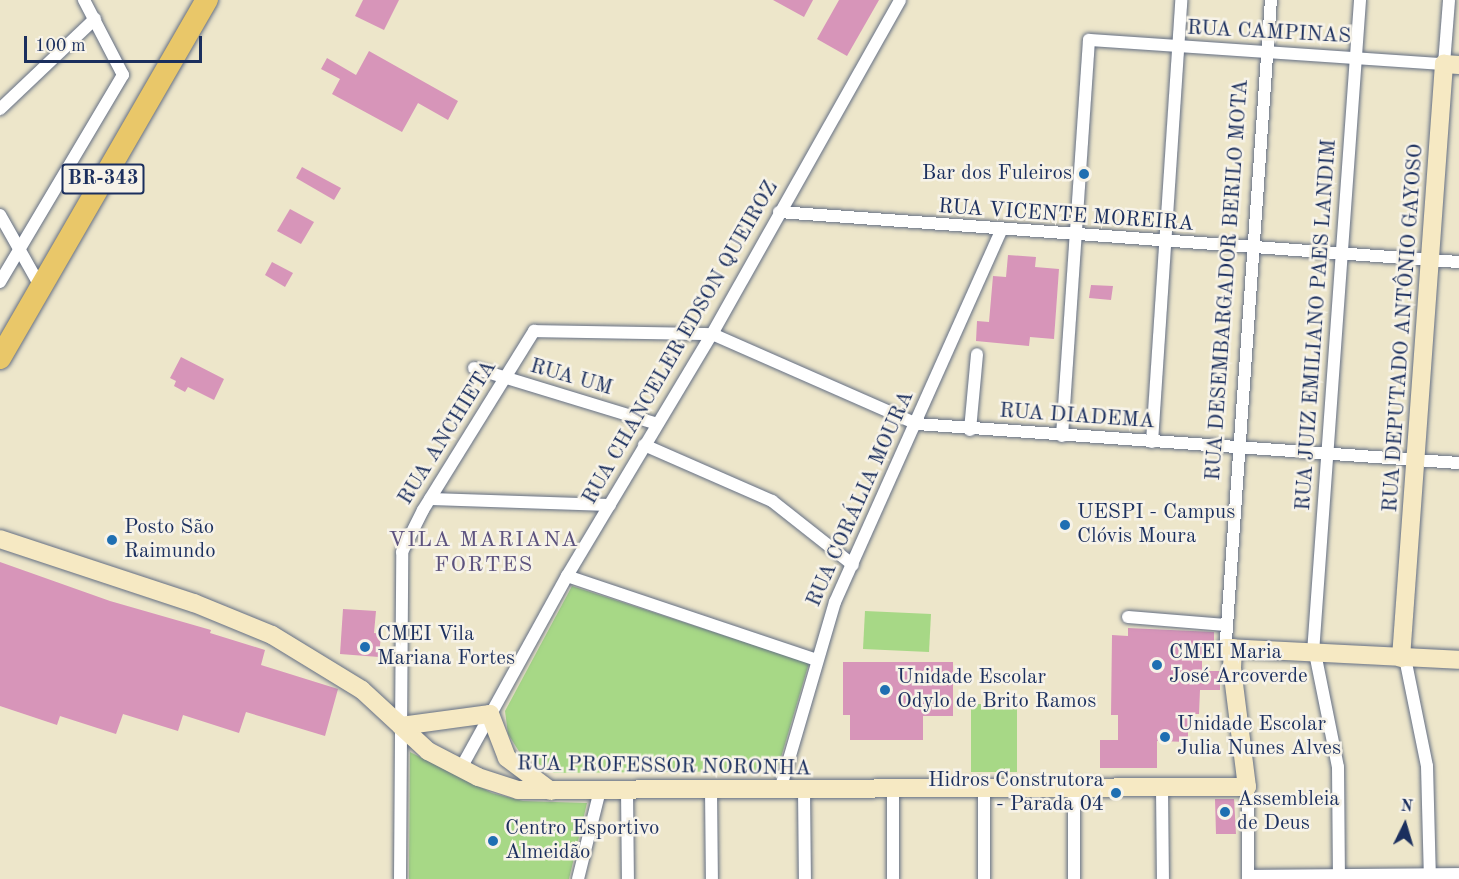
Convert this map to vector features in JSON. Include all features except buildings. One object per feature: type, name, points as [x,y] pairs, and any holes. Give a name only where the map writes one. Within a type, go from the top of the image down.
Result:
[{"type":"highway","name":"BR-343","points":[[0,358],[207,0]]},
{"type":"street","points":[[0,282],[122,78],[122,70],[84,0]]},
{"type":"street","name":"RUA CHANCELER EDSON QUEIROZ","points":[[461,768],[567,576],[712,334],[900,0]]},
{"type":"street","points":[[1152,442],[1181,0]]},
{"type":"street","name":"RUA DESEMBARGADOR BERILO MOTA","points":[[1248,787],[1226,625],[1271,0]]},
{"type":"street","name":"RUA JUIZ EMILIANO PAES LANDIM","points":[[1339,877],[1339,776],[1314,653],[1360,0]]},
{"type":"street","name":"RUA DEPUTADO ANTÔNIO GAYOSO","points":[[1430,877],[1427,766],[1403,658],[1432,261],[1452,65],[1449,0]]},
{"type":"street","points":[[0,109],[95,19]]},
{"type":"street","name":"RUA CAMPINAS","points":[[1076,237],[1091,40],[1178,48],[1452,65]]},
{"type":"street","name":"RUA VICENTE MOREIRA","points":[[779,212],[1076,237],[1459,262]]},
{"type":"street","points":[[0,216],[40,286]]},
{"type":"street","name":"RUA CORÁLIA MOURA","points":[[780,790],[816,660],[835,602],[854,565],[1001,231]]},
{"type":"street","points":[[1062,436],[1076,237]]},
{"type":"street","name":"RUA ANCHIETA","points":[[400,879],[401,561],[407,539],[534,332],[712,334]]},
{"type":"street","name":"RUA DIADEMA","points":[[712,334],[917,424],[1239,449],[1459,463]]},
{"type":"street","points":[[970,429],[978,354]]},
{"type":"street","name":"RUA UM","points":[[474,368],[657,424]]},
{"type":"street","points":[[644,445],[779,504],[826,547],[854,565]]},
{"type":"street","points":[[430,499],[610,505]]},
{"type":"street","name":"RUA PROFESSOR NORONHA","points":[[0,539],[234,617],[340,674],[428,751],[502,787],[551,791],[893,791],[1248,787]]},
{"type":"street","points":[[567,576],[816,660]]},
{"type":"street","points":[[1128,617],[1226,625]]},
{"type":"street","points":[[1229,648],[1459,660]]},
{"type":"street","points":[[401,726],[490,714],[507,758],[551,791]]},
{"type":"street","points":[[1220,789],[1239,776],[1245,760]]},
{"type":"street","points":[[1248,787],[1248,878],[1430,877],[1459,874]]},
{"type":"street","points":[[1074,789],[1074,879]]},
{"type":"street","points":[[1162,789],[1163,879]]},
{"type":"street","points":[[578,879],[600,790]]},
{"type":"street","points":[[627,790],[628,879]]},
{"type":"street","points":[[711,790],[711,879]]},
{"type":"street","points":[[804,790],[805,879]]},
{"type":"street","points":[[984,790],[984,879]]},
{"type":"street","points":[[893,791],[893,879]]},
{"type":"green space","points":[[572,586],[809,663],[777,771],[554,773],[520,753],[508,734],[505,711]]},
{"type":"green space","points":[[865,611],[931,614],[929,652],[863,649]]},
{"type":"green space","points":[[971,704],[1017,704],[1017,772],[971,772]]},
{"type":"green space","name":"Centro Esportivo Almeidão","points":[[410,752],[492,793],[523,801],[587,803],[569,879],[409,879]]},
{"type":"place","name":"Bar dos Fuleiros","points":[[1084,174]]},
{"type":"place","name":"UESPI - Campus Clóvis Moura","points":[[1065,525]]},
{"type":"place","name":"Posto São Raimundo","points":[[112,540]]},
{"type":"place","name":"CMEI Vila Mariana Fortes","points":[[365,647]]},
{"type":"place","name":"CMEI Maria José Arcoverde","points":[[1157,665]]},
{"type":"place","name":"Unidade Escolar Odylo de Brito Ramos","points":[[885,690]]},
{"type":"place","name":"Unidade Escolar Julia Nunes Alves","points":[[1165,737]]},
{"type":"place","name":"Hidros Construtora - Parada 04","points":[[1116,793]]},
{"type":"place","name":"Assembleia de Deus","points":[[1225,812]]},
{"type":"place","name":"Centro Esportivo Almeidão","points":[[493,841]]},
{"type":"district","name":"VILA MARIANA FORTES","points":[[484,552]]}]
